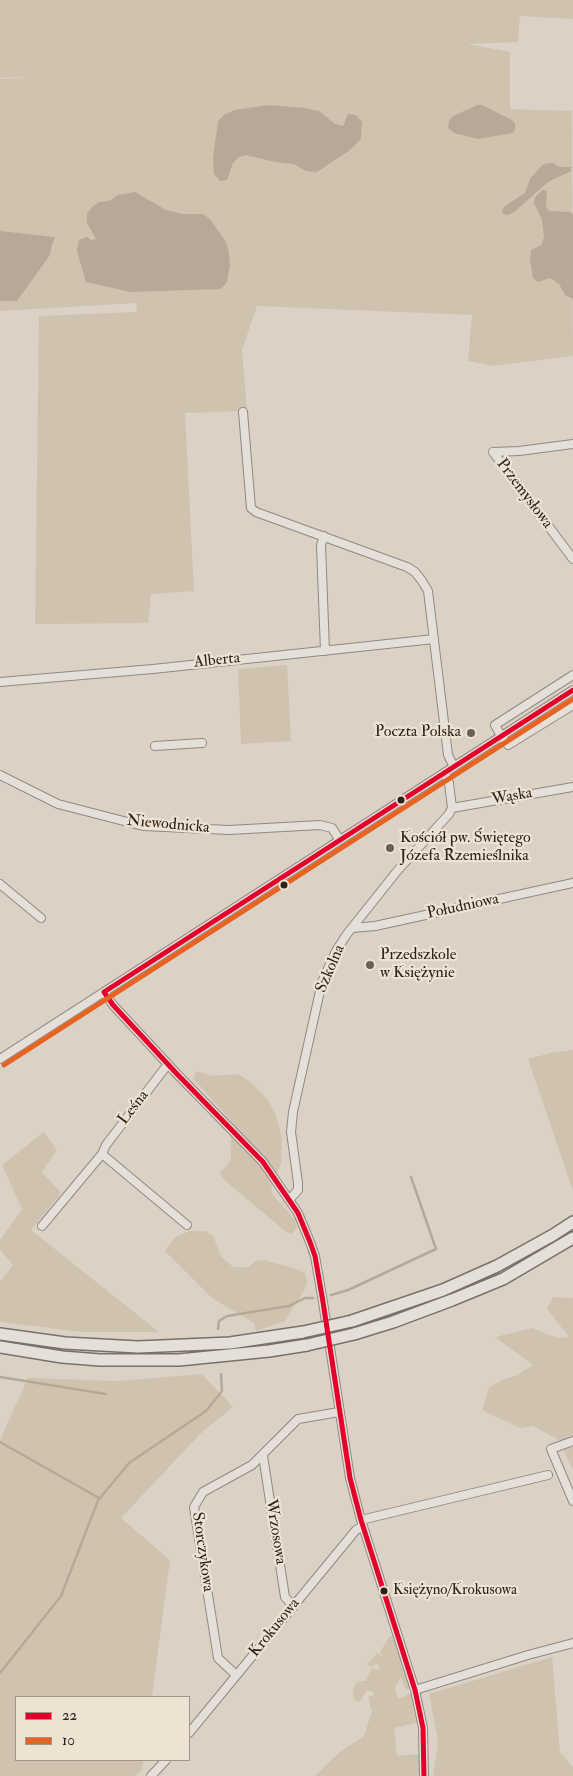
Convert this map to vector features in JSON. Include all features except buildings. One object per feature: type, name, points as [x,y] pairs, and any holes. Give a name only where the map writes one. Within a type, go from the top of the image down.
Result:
[{"type":"main road","points":[[0,1334],[65,1344],[138,1348],[230,1343],[303,1332],[352,1321],[443,1290],[497,1266],[573,1222]]},
{"type":"main road","points":[[0,1347],[100,1360],[179,1360],[269,1351],[307,1345],[354,1334],[444,1303],[503,1279],[573,1238]]},
{"type":"street","points":[[243,412],[251,508],[256,512],[407,567],[415,572],[428,591],[448,755],[454,767]]},
{"type":"street","name":"Przemysłowa","points":[[573,444],[493,452],[573,559]]},
{"type":"street","points":[[324,536],[322,545],[325,652]]},
{"type":"street","name":"Alberta","points":[[0,682],[434,640]]},
{"type":"street","points":[[573,675],[495,725],[508,745],[573,705]]},
{"type":"street","points":[[0,1059],[573,690]]},
{"type":"street","points":[[155,746],[202,743]]},
{"type":"street","points":[[445,773],[452,808]]},
{"type":"street","name":"Niewodnicka","points":[[0,775],[58,804],[144,826],[228,830],[320,825],[332,828],[339,839]]},
{"type":"street","name":"Wąska","points":[[452,808],[573,787]]},
{"type":"street","name":"Szkolna","points":[[289,1200],[298,1190],[291,1132],[293,1112],[322,982],[336,951],[352,928],[398,870],[445,820],[452,808]]},
{"type":"street","name":"Południowa","points":[[352,928],[374,926],[573,883]]},
{"type":"street","points":[[0,884],[41,918]]},
{"type":"street","points":[[104,992],[113,1005],[168,1064],[263,1162],[298,1213],[314,1256],[324,1302],[350,1478],[362,1523],[415,1690],[423,1728],[424,1776]]},
{"type":"street","name":"Leśna","points":[[42,1226],[102,1154],[106,1145],[168,1064]]},
{"type":"street","points":[[102,1154],[186,1225]]},
{"type":"street","name":"Storczykowa","points":[[236,1675],[218,1658],[194,1507],[203,1492],[252,1465],[263,1456],[298,1418],[339,1412]]},
{"type":"street","points":[[573,1442],[551,1449],[573,1501]]},
{"type":"street","name":"Wrzosowa","points":[[263,1456],[285,1596],[293,1606]]},
{"type":"street","points":[[362,1523],[548,1475]]},
{"type":"street","name":"Krokusowa","points":[[190,1732],[362,1523]]},
{"type":"street","points":[[415,1690],[573,1642]]},
{"type":"street","points":[[151,1776],[165,1761]]},
{"type":"shaded area","points":[[0,0],[573,0],[573,19],[520,16],[518,42],[467,44],[510,52],[510,109],[572,111],[573,356],[493,366],[468,361],[472,315],[257,306],[242,350],[247,411],[185,413],[194,591],[151,594],[148,623],[35,624],[39,316],[136,312],[137,303],[0,311],[0,79],[41,76],[0,78]]},
{"type":"shaded area","points":[[269,105],[319,111],[335,124],[343,126],[348,114],[356,115],[362,122],[361,139],[350,150],[317,172],[306,171],[293,164],[246,155],[239,157],[233,163],[227,180],[220,181],[214,174],[213,158],[218,121],[224,115],[234,110]]},
{"type":"shaded area","points":[[477,105],[482,105],[510,119],[515,123],[513,133],[478,139],[454,133],[448,128],[449,121],[453,116]]},
{"type":"shaded area","points":[[552,163],[560,167],[571,167],[571,171],[548,182],[513,213],[503,214],[502,210],[505,206],[525,193],[530,179],[543,164]]},
{"type":"shaded area","points":[[543,190],[547,191],[546,207],[549,211],[570,212],[573,214],[573,299],[565,295],[559,284],[550,278],[538,282],[533,278],[530,259],[531,250],[541,245],[544,237],[542,220],[534,203],[535,197]]},
{"type":"shaded area","points":[[135,192],[166,210],[182,214],[203,214],[210,219],[226,242],[229,253],[230,266],[227,282],[221,289],[130,292],[86,282],[77,251],[79,240],[87,237],[91,240],[96,239],[87,223],[87,214],[99,202],[109,201],[118,195]]},
{"type":"shaded area","points":[[0,231],[55,237],[50,255],[17,301],[0,301]]},
{"type":"shaded area","points":[[287,665],[291,741],[241,744],[238,669]]},
{"type":"shaded area","points":[[573,1050],[573,1191],[528,1059]]},
{"type":"shaded area","points":[[196,1071],[212,1076],[238,1074],[252,1083],[267,1099],[276,1115],[282,1140],[281,1164],[271,1187],[273,1195],[295,1220],[297,1228],[292,1234],[286,1232],[222,1178],[220,1173],[231,1160],[230,1120],[193,1078]]},
{"type":"shaded area","points":[[44,1132],[57,1150],[42,1172],[61,1193],[31,1230],[159,1332],[82,1332],[0,1322],[0,1282],[13,1265],[0,1250],[0,1240],[22,1209],[2,1165]]},
{"type":"shaded area","points":[[189,1231],[206,1231],[213,1236],[221,1256],[233,1267],[249,1267],[255,1261],[264,1260],[305,1273],[307,1281],[305,1289],[285,1321],[256,1331],[254,1323],[212,1298],[165,1251],[174,1238]]},
{"type":"shaded area","points":[[553,1297],[573,1298],[573,1470],[559,1440],[533,1426],[520,1428],[482,1410],[489,1387],[515,1376],[533,1365],[495,1337],[532,1328],[557,1338],[569,1337],[547,1309]]},
{"type":"shaded area","points":[[202,1374],[233,1407],[200,1434],[121,1518],[170,1560],[152,1696],[15,1696],[15,1761],[143,1761],[142,1770],[135,1776],[0,1776],[0,1440],[28,1378],[116,1381]]},
{"type":"shaded area","points":[[393,1636],[410,1688],[406,1690],[401,1677],[395,1688],[398,1699],[411,1693],[416,1723],[394,1728],[397,1756],[419,1754],[419,1776],[315,1776],[340,1752],[364,1736],[372,1711],[368,1697],[374,1695],[373,1691],[367,1691],[359,1702],[354,1700],[353,1689],[358,1681],[361,1684],[360,1681],[365,1681],[372,1668],[380,1670],[378,1663],[371,1667],[367,1664],[377,1653],[383,1657],[380,1652],[389,1637]]},
{"type":"shaded area","points":[[552,1657],[560,1752],[573,1767],[573,1776],[433,1776],[438,1741],[429,1694]]},
{"type":"waterway","points":[[331,1295],[348,1290],[436,1249],[411,1177]]},
{"type":"waterway","points":[[218,1329],[219,1321],[227,1316],[289,1306],[305,1298],[313,1298]]},
{"type":"waterway","points":[[100,1498],[129,1463],[206,1411],[222,1391],[221,1374]]},
{"type":"waterway","points":[[0,1377],[106,1394]]},
{"type":"waterway","points":[[0,1442],[99,1498],[61,1596],[0,1673]]},
{"type":"transit line","name":"22","points":[[104,992],[573,690]]},
{"type":"transit line","name":"10","points":[[4,1065],[573,699]]},
{"type":"transit line","name":"22","points":[[104,992],[113,1005],[177,1074],[263,1162],[298,1213],[310,1242],[315,1256],[323,1302],[350,1478],[361,1520],[415,1690],[423,1728],[424,1776]]},
{"type":"place","name":"Poczta Polska","points":[[471,733]]},
{"type":"place","name":"Kościół pw. Świętego Józefa Rzemieślnika","points":[[390,848]]},
{"type":"place","name":"Przedszkole w Księżynie","points":[[370,965]]},
{"type":"place","name":"Księżyno/Krokusowa","points":[[384,1591]]}]
